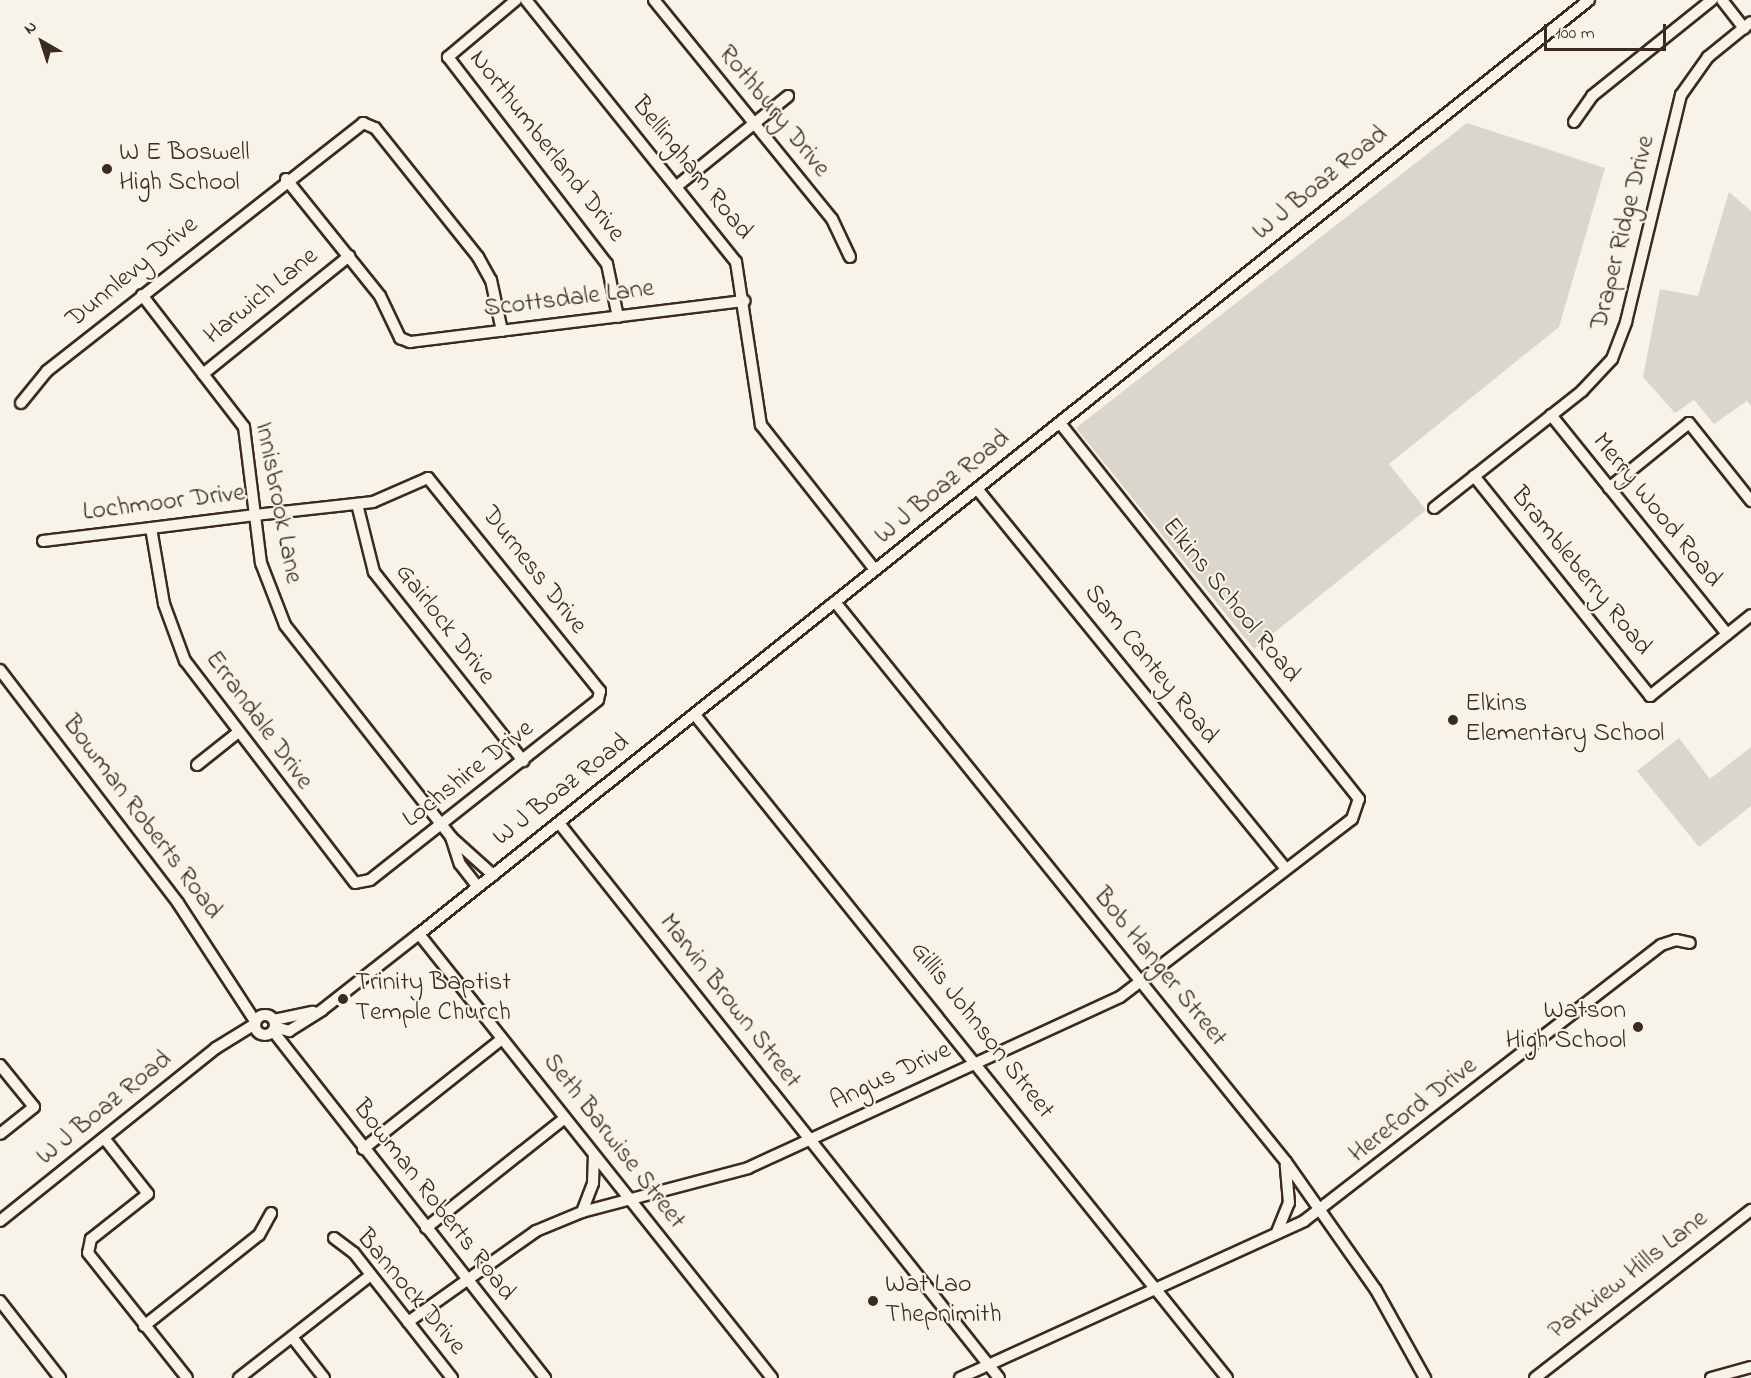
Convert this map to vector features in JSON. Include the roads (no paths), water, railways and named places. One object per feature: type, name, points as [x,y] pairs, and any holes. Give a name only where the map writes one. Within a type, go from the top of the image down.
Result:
[{"type":"street","name":"Northumberland Drive","points":[[516,0],[448,57],[607,264],[618,317]]},
{"type":"street","name":"Bellingham Road","points":[[526,0],[736,262],[744,301],[761,425],[875,570]]},
{"type":"street","name":"Rothbury Drive","points":[[654,0],[832,219],[850,257]]},
{"type":"street","name":"W J Boaz Road","points":[[0,1221],[240,1034],[322,1010],[978,490],[1589,0]]},
{"type":"street","points":[[1574,122],[1592,96],[1712,0]]},
{"type":"street","points":[[1722,0],[1748,25]]},
{"type":"street","name":"Draper Ridge Drive","points":[[1434,508],[1551,416],[1612,359],[1626,322],[1682,95],[1702,63],[1748,25]]},
{"type":"street","points":[[677,186],[788,96]]},
{"type":"street","name":"Dunnlevy Drive","points":[[21,403],[33,383],[354,126],[375,128],[478,257],[490,280],[502,331]]},
{"type":"street","points":[[286,179],[350,256]]},
{"type":"street","name":"Scottsdale Lane","points":[[350,256],[389,310],[400,338],[410,342],[744,301]]},
{"type":"street","name":"Harwich Lane","points":[[203,374],[350,256]]},
{"type":"street","name":"Innisbrook Lane","points":[[142,295],[244,427],[255,515],[269,593],[285,625],[441,825],[493,875]]},
{"type":"street","name":"Merry Wood Road","points":[[1551,416],[1727,634]]},
{"type":"street","name":"Elkins School Road","points":[[1060,423],[1359,799],[1359,809]]},
{"type":"street","points":[[1609,488],[1689,423],[1751,501]]},
{"type":"street","name":"Brambleberry Road","points":[[1474,476],[1650,696],[1727,634]]},
{"type":"street","name":"Lochmoor Drive","points":[[43,541],[357,504],[388,498],[428,478]]},
{"type":"street","name":"Durness Drive","points":[[428,478],[600,694]]},
{"type":"street","name":"Sam Cantey Road","points":[[978,490],[1286,869]]},
{"type":"street","name":"Gairlock Drive","points":[[357,504],[374,572],[523,761]]},
{"type":"street","name":"Errandale Drive","points":[[151,528],[174,634],[200,686],[236,734],[360,884]]},
{"type":"street","name":"Bob Hanger Street","points":[[835,602],[1286,1162],[1322,1210],[1376,1290],[1425,1378]]},
{"type":"street","points":[[1727,634],[1751,615]]},
{"type":"street","name":"Bowman Roberts Road","points":[[0,670],[265,1026],[545,1378]]},
{"type":"street","name":"Lochshire Drive","points":[[360,884],[523,761],[600,694]]},
{"type":"street","name":"Gillis Johnson Street","points":[[695,715],[977,1061],[1227,1378]]},
{"type":"street","points":[[197,765],[236,734]]},
{"type":"street","name":"Angus Drive","points":[[408,1322],[507,1247],[582,1212],[734,1173],[810,1140],[1143,983],[1359,809]]},
{"type":"street","name":"Marvin Brown Street","points":[[558,823],[999,1378]]},
{"type":"street","name":"Innisbrook Lane","points":[[451,837],[459,864],[478,887]]},
{"type":"street","name":"Seth Barwise Street","points":[[419,934],[771,1378]]},
{"type":"street","name":"Hereford Drive","points":[[960,1378],[1155,1286],[1277,1233],[1322,1210],[1661,945],[1690,943]]},
{"type":"street","points":[[363,1149],[502,1039]]},
{"type":"street","points":[[0,1065],[34,1107],[0,1134]]},
{"type":"street","points":[[426,1228],[565,1118]]},
{"type":"street","points":[[104,1138],[148,1194],[87,1249],[144,1326],[187,1378]]},
{"type":"street","points":[[582,1212],[593,1183],[594,1155]]},
{"type":"street","points":[[1277,1233],[1289,1203],[1286,1162]]},
{"type":"street","name":"Parkview Hills Lane","points":[[1535,1378],[1751,1210]]},
{"type":"street","points":[[144,1326],[259,1235],[271,1213]]},
{"type":"street","name":"Bannock Drive","points":[[334,1238],[371,1275],[452,1378]]},
{"type":"street","points":[[239,1378],[371,1275]]},
{"type":"street","points":[[0,1301],[60,1378]]},
{"type":"street","points":[[292,1337],[324,1378]]},
{"type":"street","points":[[1711,1378],[1751,1367]]},
{"type":"place","name":"W E Boswell High School","points":[[107,169]]},
{"type":"place","name":"Elkins Elementary School","points":[[1453,720]]},
{"type":"place","name":"Trinity Baptist Temple Church","points":[[343,999]]},
{"type":"place","name":"Watson High School","points":[[1638,1027]]},
{"type":"place","name":"Wat Lao Thepnimith","points":[[873,1301]]}]
